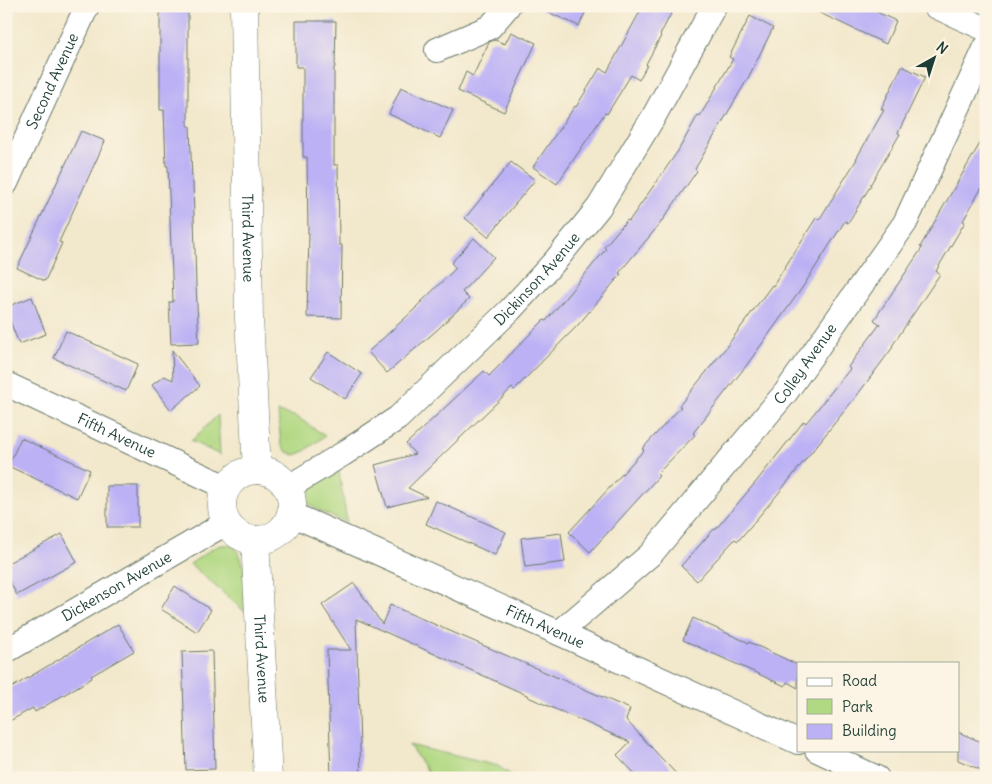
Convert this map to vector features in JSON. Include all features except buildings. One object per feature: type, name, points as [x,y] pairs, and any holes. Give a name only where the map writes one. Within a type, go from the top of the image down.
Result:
[{"type":"street","name":"Second Avenue","points":[[6,183],[87,6]]},
{"type":"street","name":"Third Avenue","points":[[244,6],[249,318],[258,470]]},
{"type":"street","points":[[437,50],[490,27],[508,6]]},
{"type":"street","name":"Dickinson Avenue","points":[[287,488],[398,418],[510,310],[556,260],[599,207],[654,116],[714,6]]},
{"type":"street","points":[[935,6],[986,29]]},
{"type":"street","name":"Colley Avenue","points":[[559,633],[652,554],[786,392],[905,223],[986,47]]},
{"type":"street","name":"Fifth Avenue","points":[[6,384],[226,487]]},
{"type":"street","points":[[248,471],[269,472],[280,478],[291,496],[291,514],[286,525],[278,534],[267,539],[255,540],[244,538],[234,532],[226,523],[223,514],[222,505],[226,487],[240,474],[248,471]]},
{"type":"street","name":"Fifth Avenue","points":[[291,514],[797,742]]},
{"type":"street","name":"Dickenson Avenue","points":[[6,651],[226,523]]},
{"type":"street","name":"Third Avenue","points":[[255,540],[268,778]]},
{"type":"street","points":[[821,752],[877,778]]},
{"type":"green space","points":[[278,412],[297,417],[325,436],[303,452],[295,455],[287,452],[281,445]]},
{"type":"green space","points":[[218,415],[220,455],[191,441]]},
{"type":"green space","points":[[338,466],[347,522],[315,508],[305,499],[302,493],[305,487]]},
{"type":"green space","points":[[220,545],[232,546],[241,558],[245,586],[244,611],[190,564]]},
{"type":"green space","points":[[409,745],[498,766],[515,778],[432,778]]}]
